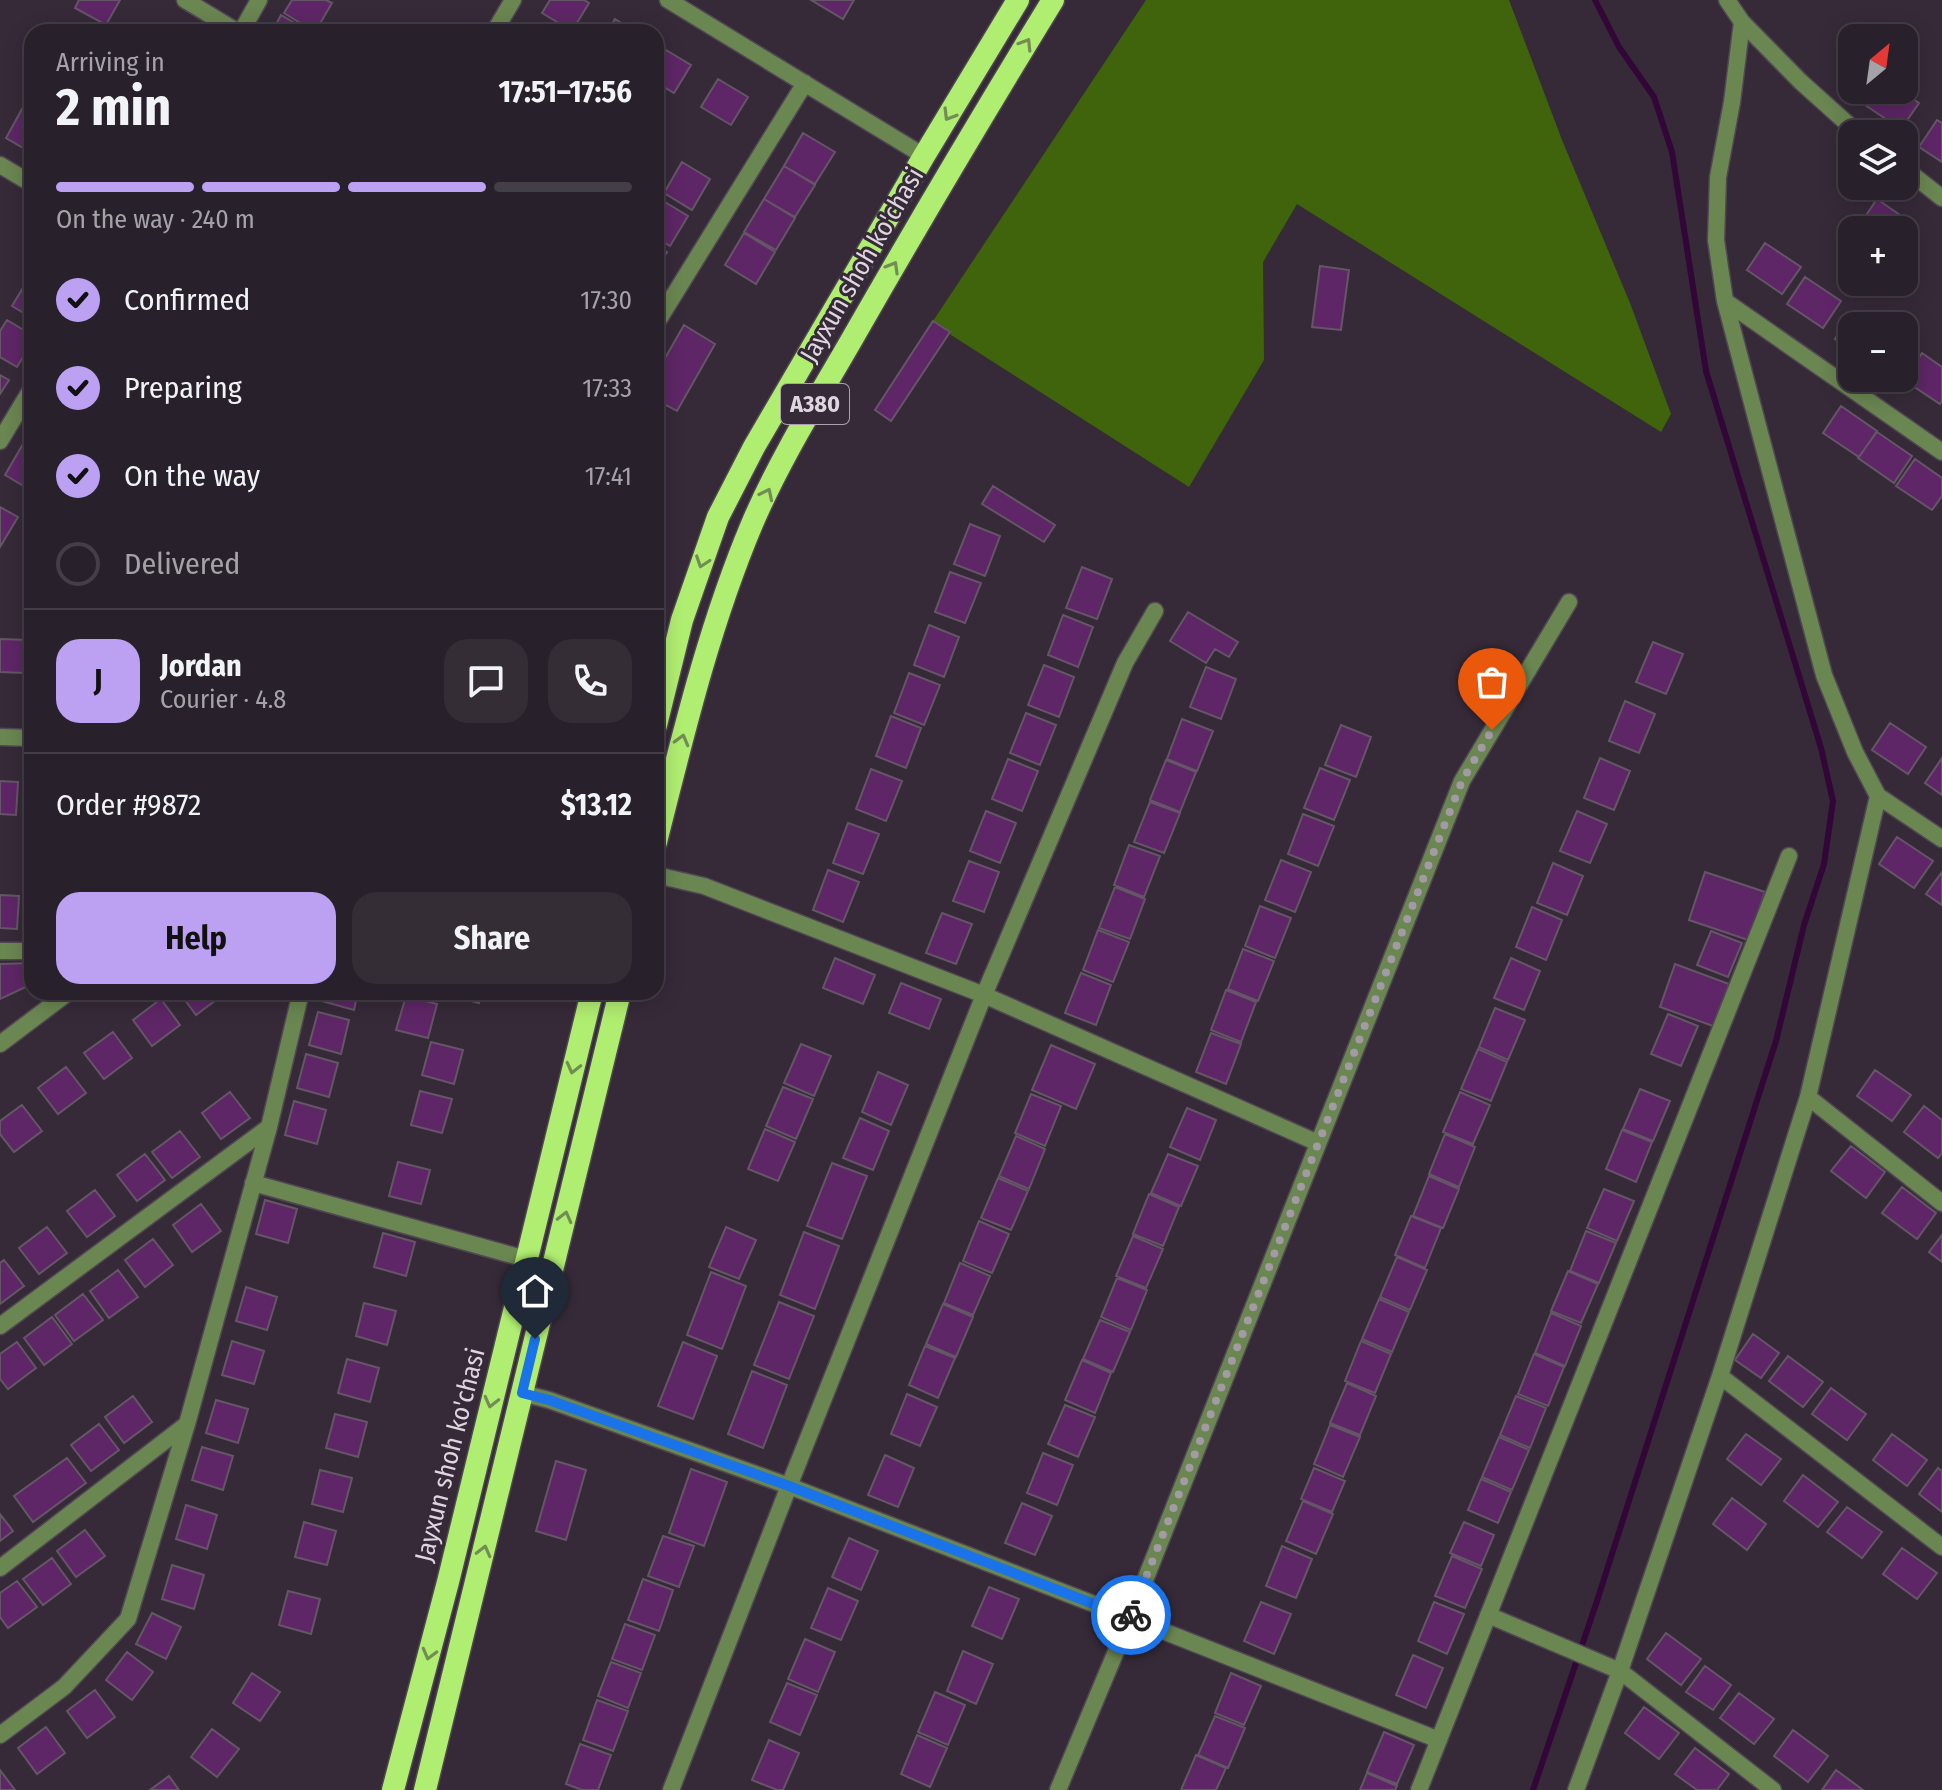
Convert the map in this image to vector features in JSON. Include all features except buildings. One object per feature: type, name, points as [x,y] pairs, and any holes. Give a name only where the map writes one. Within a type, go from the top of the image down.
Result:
[{"type":"highway","name":"Jayxun shoh ko'chasi","points":[[664,693],[682,620],[718,517],[754,447],[1018,0]]},
{"type":"highway","name":"Jayxun shoh ko'chasi","points":[[664,810],[721,609],[753,523],[792,444],[946,175],[1053,0]]},
{"type":"highway","name":"Jayxun shoh ko'chasi","points":[[393,1790],[448,1582],[590,1000]]},
{"type":"highway","points":[[425,1790],[618,1000]]},
{"type":"street","points":[[185,0],[226,24]]},
{"type":"street","points":[[245,24],[259,0]]},
{"type":"street","points":[[499,24],[513,0]]},
{"type":"street","points":[[668,0],[924,156]]},
{"type":"street","points":[[1727,0],[1742,22],[1843,120]]},
{"type":"street","points":[[1742,22],[1718,177],[1716,240],[1725,301],[1824,675],[1855,752],[1878,796],[1942,839]]},
{"type":"street","points":[[664,311],[805,83]]},
{"type":"street","points":[[0,165],[24,179]]},
{"type":"street","points":[[1918,179],[1942,198]]},
{"type":"street","points":[[1725,301],[1942,452]]},
{"type":"street","points":[[0,441],[24,401]]},
{"type":"street","points":[[1058,1790],[1130,1618],[1462,781],[1569,602]]},
{"type":"street","points":[[671,1790],[984,995],[1125,663],[1155,611]]},
{"type":"street","points":[[0,737],[24,738]]},
{"type":"street","points":[[1576,1790],[1620,1671],[1720,1376],[1808,1097],[1878,796]]},
{"type":"street","points":[[1419,1790],[1789,856]]},
{"type":"street","points":[[664,877],[704,886],[984,995],[1318,1143]]},
{"type":"street","points":[[0,951],[24,951]]},
{"type":"street","points":[[0,1044],[58,1000]]},
{"type":"street","points":[[0,1735],[64,1687],[128,1619],[187,1424],[269,1127],[299,1000]]},
{"type":"street","points":[[1808,1097],[1942,1203]]},
{"type":"street","points":[[0,1326],[269,1127]]},
{"type":"street","points":[[253,1183],[526,1259]]},
{"type":"street","points":[[1720,1376],[1942,1547]]},
{"type":"street","points":[[522,1393],[789,1486],[1439,1740]]},
{"type":"street","points":[[0,1568],[187,1424]]},
{"type":"street","points":[[1488,1615],[1620,1671],[1773,1790]]},
{"type":"green space","points":[[1146,0],[1509,0],[1671,414],[1661,432],[1297,204],[1263,262],[1264,360],[1189,487],[933,321]]},
{"type":"waterway","points":[[1533,1790],[1597,1601],[1776,1041],[1804,925],[1824,864],[1833,801],[1821,748],[1706,371],[1672,152],[1654,97],[1619,47],[1595,0]]},
{"type":"way so far","points":[[1131,1615],[1462,781],[1492,730]]},
{"type":"route","points":[[535,1339],[522,1393],[789,1486],[1130,1618],[1131,1615]]}]
